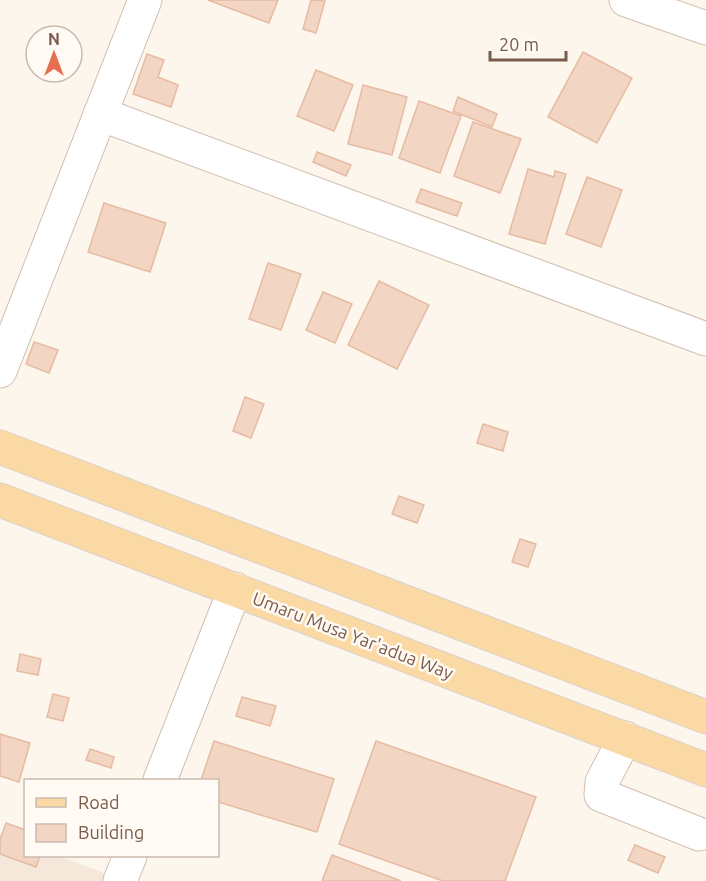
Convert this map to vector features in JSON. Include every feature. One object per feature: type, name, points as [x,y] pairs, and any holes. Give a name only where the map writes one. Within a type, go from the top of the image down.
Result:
[{"type":"main road","points":[[0,447],[706,717]]},
{"type":"main road","name":"Umaru Musa Yar'adua Way","points":[[0,500],[706,770]]},
{"type":"street","points":[[0,371],[145,0]]},
{"type":"street","points":[[626,0],[706,28]]},
{"type":"street","points":[[100,114],[706,339]]},
{"type":"street","points":[[160,779],[235,590]]},
{"type":"street","points":[[626,738],[602,782],[601,795],[699,834]]},
{"type":"street","points":[[120,881],[129,857]]},
{"type":"shaded area","points":[[0,833],[24,843],[24,857],[62,857],[125,881],[0,881]]},
{"type":"building","points":[[208,0],[278,0],[269,23]]},
{"type":"building","points":[[311,0],[325,1],[316,33],[303,29]]},
{"type":"building","points":[[583,52],[632,78],[597,143],[548,117]]},
{"type":"building","points":[[147,54],[164,60],[158,77],[178,85],[171,107],[133,94]]},
{"type":"building","points":[[316,70],[353,85],[334,131],[297,116]]},
{"type":"building","points":[[363,85],[407,97],[392,155],[348,144]]},
{"type":"building","points":[[458,97],[497,114],[492,127],[453,111]]},
{"type":"building","points":[[419,101],[461,116],[440,173],[399,158]]},
{"type":"building","points":[[473,122],[521,139],[500,193],[454,176]]},
{"type":"building","points":[[317,152],[351,165],[346,176],[313,162]]},
{"type":"building","points":[[528,169],[554,177],[555,171],[566,174],[545,244],[509,234]]},
{"type":"building","points":[[587,177],[622,190],[601,247],[566,234]]},
{"type":"building","points":[[421,189],[462,203],[457,216],[416,202]]},
{"type":"building","points":[[104,203],[166,223],[150,272],[88,252]]},
{"type":"building","points":[[268,263],[301,274],[281,330],[249,319]]},
{"type":"building","points":[[379,281],[429,305],[397,369],[348,345]]},
{"type":"building","points":[[323,292],[352,304],[335,343],[306,330]]},
{"type":"building","points":[[34,342],[58,350],[49,373],[26,364]]},
{"type":"building","points":[[245,397],[264,404],[251,438],[233,431]]},
{"type":"building","points":[[483,424],[508,432],[503,451],[477,443]]},
{"type":"building","points":[[399,496],[424,505],[417,523],[392,514]]},
{"type":"building","points":[[520,539],[536,544],[528,567],[512,562]]},
{"type":"building","points":[[20,654],[41,659],[38,675],[17,671]]},
{"type":"building","points":[[53,694],[69,698],[63,721],[47,717]]},
{"type":"building","points":[[242,697],[276,706],[270,726],[236,716]]},
{"type":"building","points":[[0,734],[30,743],[19,782],[0,776]]},
{"type":"building","points":[[214,741],[334,779],[317,832],[219,802],[219,779],[201,779]]},
{"type":"building","points":[[376,741],[536,797],[505,881],[443,881],[339,844]]},
{"type":"building","points":[[90,749],[114,757],[111,768],[86,760]]},
{"type":"building","points":[[6,823],[24,829],[24,857],[40,857],[36,867],[0,854],[0,840]]},
{"type":"building","points":[[635,845],[665,857],[658,873],[628,860]]},
{"type":"building","points":[[332,855],[401,881],[322,881]]}]
